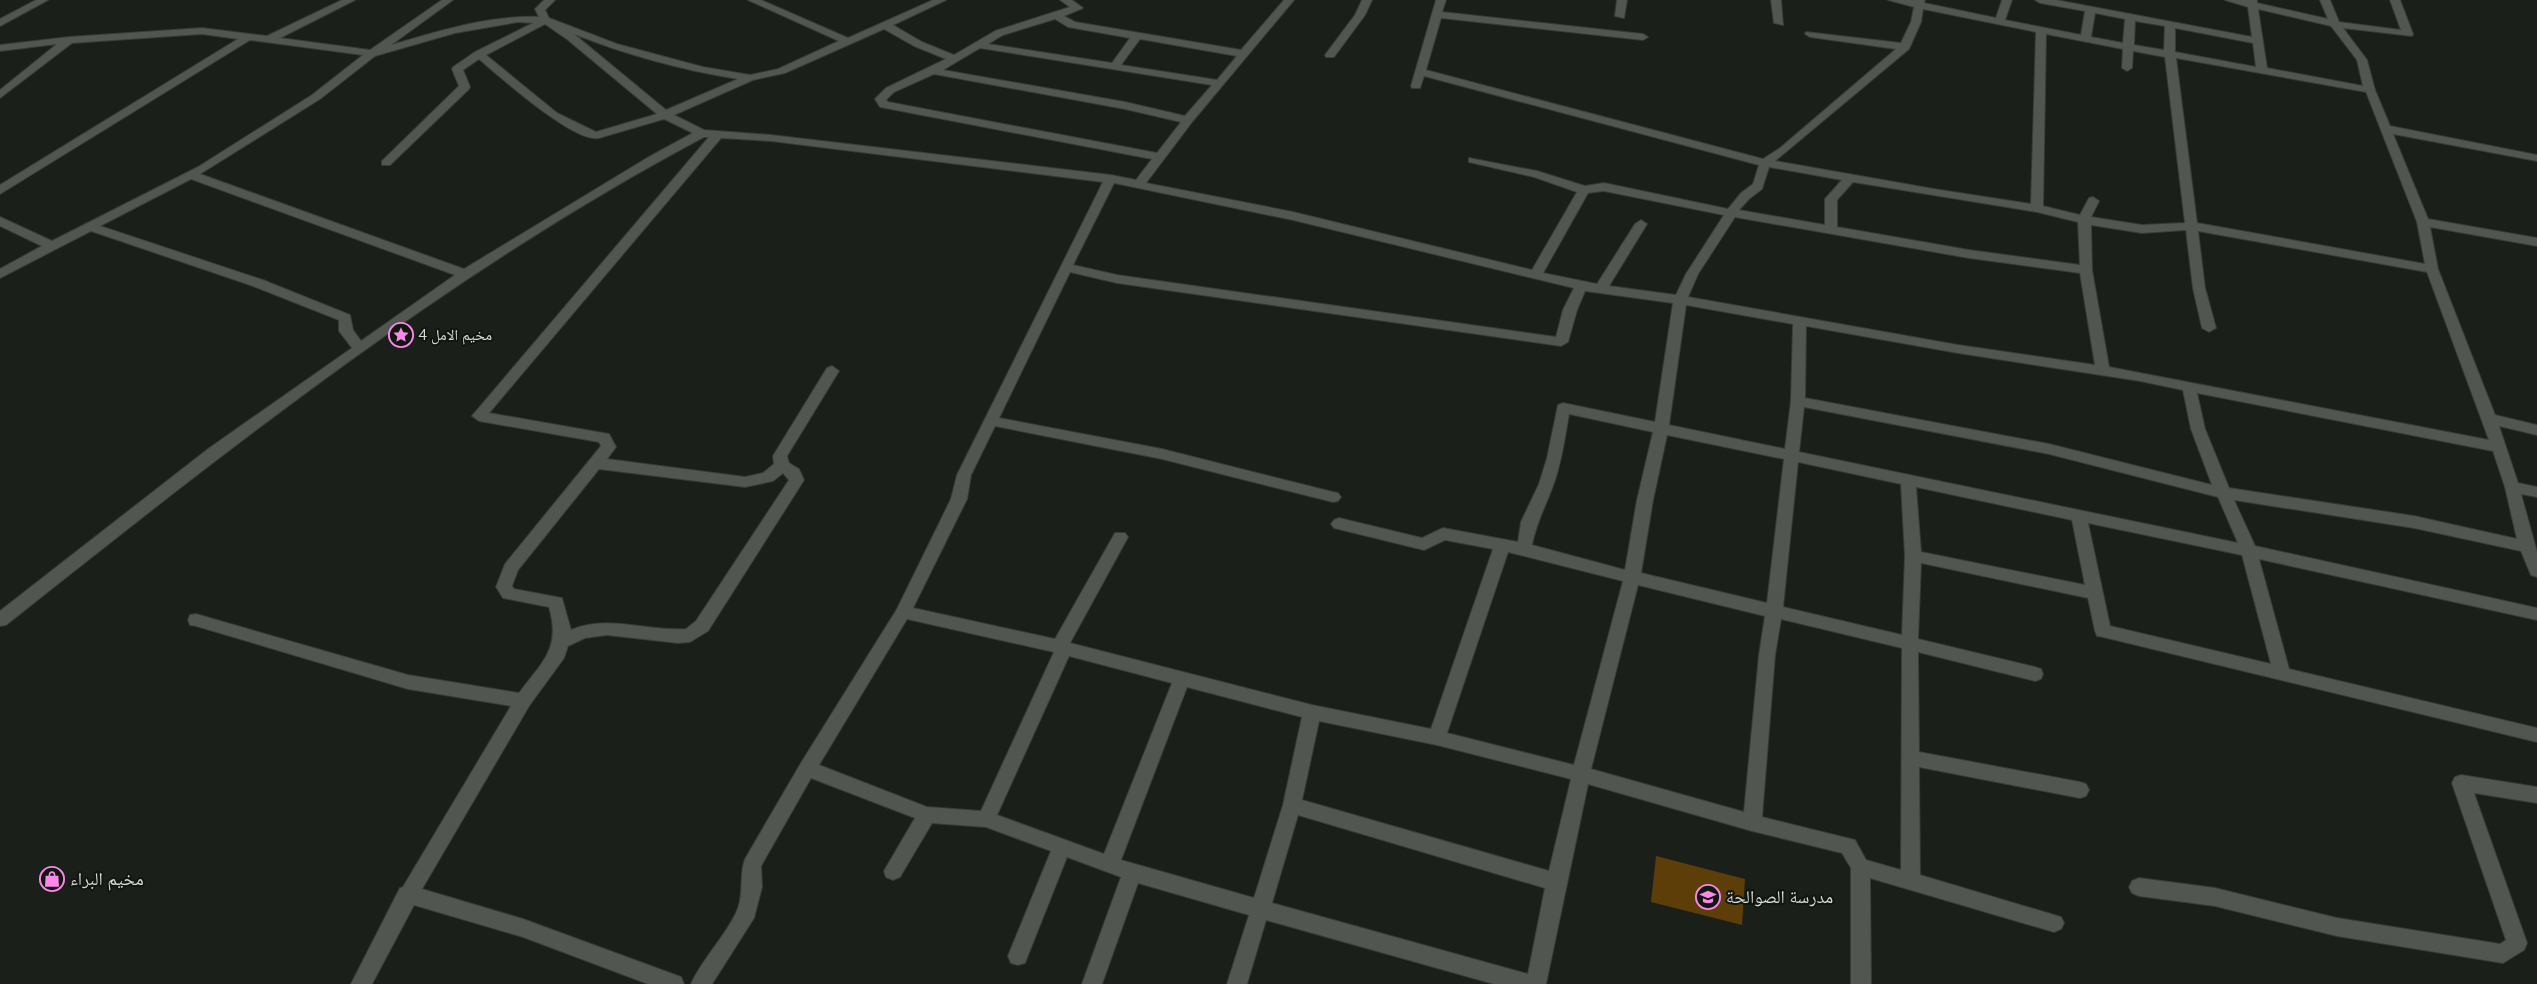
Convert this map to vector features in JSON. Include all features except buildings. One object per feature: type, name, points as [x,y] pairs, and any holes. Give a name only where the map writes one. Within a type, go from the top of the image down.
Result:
[{"type":"street","points":[[0,23],[25,4],[43,0]]},
{"type":"street","points":[[268,40],[350,0]]},
{"type":"street","points":[[0,274],[190,175],[316,97],[373,53],[448,0]]},
{"type":"street","points":[[550,0],[540,9],[545,20],[572,38],[605,68],[665,115],[702,133],[771,138],[1111,179],[1294,216],[1581,286],[1680,300],[1958,348],[2103,370],[2498,446]]},
{"type":"street","points":[[753,0],[846,41]]},
{"type":"street","points":[[917,0],[929,5]]},
{"type":"street","points":[[479,54],[553,115],[595,136],[665,115],[750,78],[781,71],[883,24],[941,0]]},
{"type":"street","points":[[1065,0],[1078,8],[1058,16],[999,33],[933,70],[890,90],[880,99],[884,105],[1159,157]]},
{"type":"street","points":[[1139,184],[1218,83],[1290,0]]},
{"type":"street","points":[[1330,55],[1360,16],[1368,0]]},
{"type":"street","points":[[1416,86],[1441,0]]},
{"type":"street","points":[[1620,16],[1622,0]]},
{"type":"street","points":[[1776,0],[1779,23]]},
{"type":"street","points":[[1893,0],[1920,3],[1999,22],[2127,47],[2370,90]]},
{"type":"street","points":[[1999,22],[2006,0]]},
{"type":"street","points":[[2040,0],[2090,11],[2259,41]]},
{"type":"street","points":[[2230,0],[2253,2],[2335,24],[2408,34],[2395,0]]},
{"type":"street","points":[[2325,0],[2335,24],[2362,60],[2370,90],[2423,222],[2432,269],[2498,446],[2512,487],[2527,547],[2537,571]]},
{"type":"street","points":[[2253,2],[2262,71]]},
{"type":"street","points":[[1536,984],[1556,882],[1581,774],[1632,577],[1645,500],[1661,428],[1680,300],[1692,274],[1731,213],[1745,196],[1758,186],[1765,163],[1784,150],[1905,47],[1916,22],[1920,3]]},
{"type":"street","points":[[2086,39],[2090,11]]},
{"type":"street","points":[[1438,15],[1643,37]]},
{"type":"street","points":[[1058,16],[1072,25],[1244,54]]},
{"type":"street","points":[[0,48],[70,40],[202,31],[373,53],[489,22],[518,18],[545,20],[613,46],[702,70],[750,78]]},
{"type":"street","points":[[2127,68],[2130,18]]},
{"type":"street","points":[[386,163],[464,87],[457,68],[479,54],[545,20]]},
{"type":"street","points":[[883,24],[918,44],[953,58]]},
{"type":"street","points":[[2170,25],[2171,55],[2191,226],[2203,312],[2209,328]]},
{"type":"street","points":[[2037,208],[2041,30]]},
{"type":"street","points":[[1810,34],[1905,47]]},
{"type":"street","points":[[1115,66],[1137,36]]},
{"type":"street","points":[[0,190],[248,37]]},
{"type":"street","points":[[0,95],[70,40]]},
{"type":"street","points":[[978,45],[1218,83]]},
{"type":"street","points":[[933,70],[970,80],[1155,111],[1188,120]]},
{"type":"street","points":[[1421,72],[1765,163],[2037,208],[2084,220],[2142,230],[2191,226],[2432,269]]},
{"type":"street","points":[[2386,129],[2537,158]]},
{"type":"street","points":[[0,620],[213,453],[465,274],[651,160],[702,133]]},
{"type":"street","points":[[361,984],[407,894],[456,810],[523,701],[558,653],[562,627],[556,602],[509,594],[504,587],[511,568],[594,463],[609,447],[604,438],[479,416],[718,134]]},
{"type":"street","points":[[1473,160],[1537,174],[1584,190],[1604,187],[1731,213],[1969,254],[2086,270]]},
{"type":"street","points":[[190,175],[465,274]]},
{"type":"street","points":[[1831,230],[1832,199],[1851,178]]},
{"type":"street","points":[[701,984],[748,912],[752,887],[752,866],[807,768],[903,612],[959,499],[964,475],[992,422],[1104,189],[1111,179]]},
{"type":"street","points":[[1535,276],[1584,190]]},
{"type":"street","points":[[2093,201],[2084,220],[2087,246],[2086,270],[2103,370]]},
{"type":"street","points":[[0,222],[52,246]]},
{"type":"street","points":[[2423,222],[2537,242]]},
{"type":"street","points":[[1600,289],[1641,224]]},
{"type":"street","points":[[92,227],[258,283],[345,318],[346,331],[360,349]]},
{"type":"street","points":[[1066,267],[1117,279],[1493,334],[1561,342],[1570,310],[1581,286]]},
{"type":"street","points":[[1752,823],[1767,655],[1774,612],[1798,401],[1800,321]]},
{"type":"street","points":[[561,642],[583,632],[607,629],[678,636],[690,635],[702,626],[798,480],[794,473],[782,466],[780,456],[832,371]]},
{"type":"street","points":[[2189,387],[2192,411],[2201,440],[2249,551],[2282,674]]},
{"type":"street","points":[[1798,401],[2050,449],[2224,493],[2414,522],[2527,547]]},
{"type":"street","points":[[1524,549],[1529,522],[1546,484],[1554,458],[1563,408],[2249,551],[2537,614]]},
{"type":"street","points":[[2488,419],[2537,430]]},
{"type":"street","points":[[992,422],[1162,454],[1333,497]]},
{"type":"street","points":[[594,463],[745,482],[768,477],[782,466]]},
{"type":"street","points":[[1908,480],[1913,556],[1910,642],[1910,882]]},
{"type":"street","points":[[2512,487],[2537,492]]},
{"type":"street","points":[[2079,516],[2103,631],[2537,735]]},
{"type":"street","points":[[1339,524],[1424,544],[1443,534],[1524,549],[1774,612],[1910,642],[2035,674]]},
{"type":"street","points":[[986,820],[1062,648],[1120,537]]},
{"type":"street","points":[[1437,738],[1502,545]]},
{"type":"street","points":[[1913,556],[2094,593]]},
{"type":"street","points":[[903,612],[1062,648],[1312,712],[1437,738],[1581,774],[1752,823],[1848,846],[1860,867],[1861,984]]},
{"type":"street","points":[[196,620],[408,682],[523,701]]},
{"type":"street","points":[[1110,864],[1182,678]]},
{"type":"street","points":[[1237,984],[1292,805],[1312,712]]},
{"type":"street","points":[[1910,758],[2080,790]]},
{"type":"street","points":[[807,768],[927,815],[986,820],[1132,873],[1260,907],[1528,984]]},
{"type":"street","points":[[2139,887],[2216,897],[2337,927],[2503,954],[2517,943],[2460,783],[2537,795]]},
{"type":"street","points":[[1292,805],[1556,882]]},
{"type":"street","points":[[893,871],[927,815]]},
{"type":"street","points":[[1018,956],[1062,846]]},
{"type":"street","points":[[1860,867],[2054,923]]},
{"type":"street","points":[[1092,984],[1132,873]]},
{"type":"street","points":[[407,894],[523,928],[674,984]]},
{"type":"shaded area","points":[[1656,856],[1745,879],[1742,925],[1651,902]]},
{"type":"place","name":"مخيم الامل 4","points":[[401,335]]},
{"type":"place","name":"مخيم البراء","points":[[52,879]]},
{"type":"place","name":"مدرسة الصوالحة","points":[[1708,897]]}]
